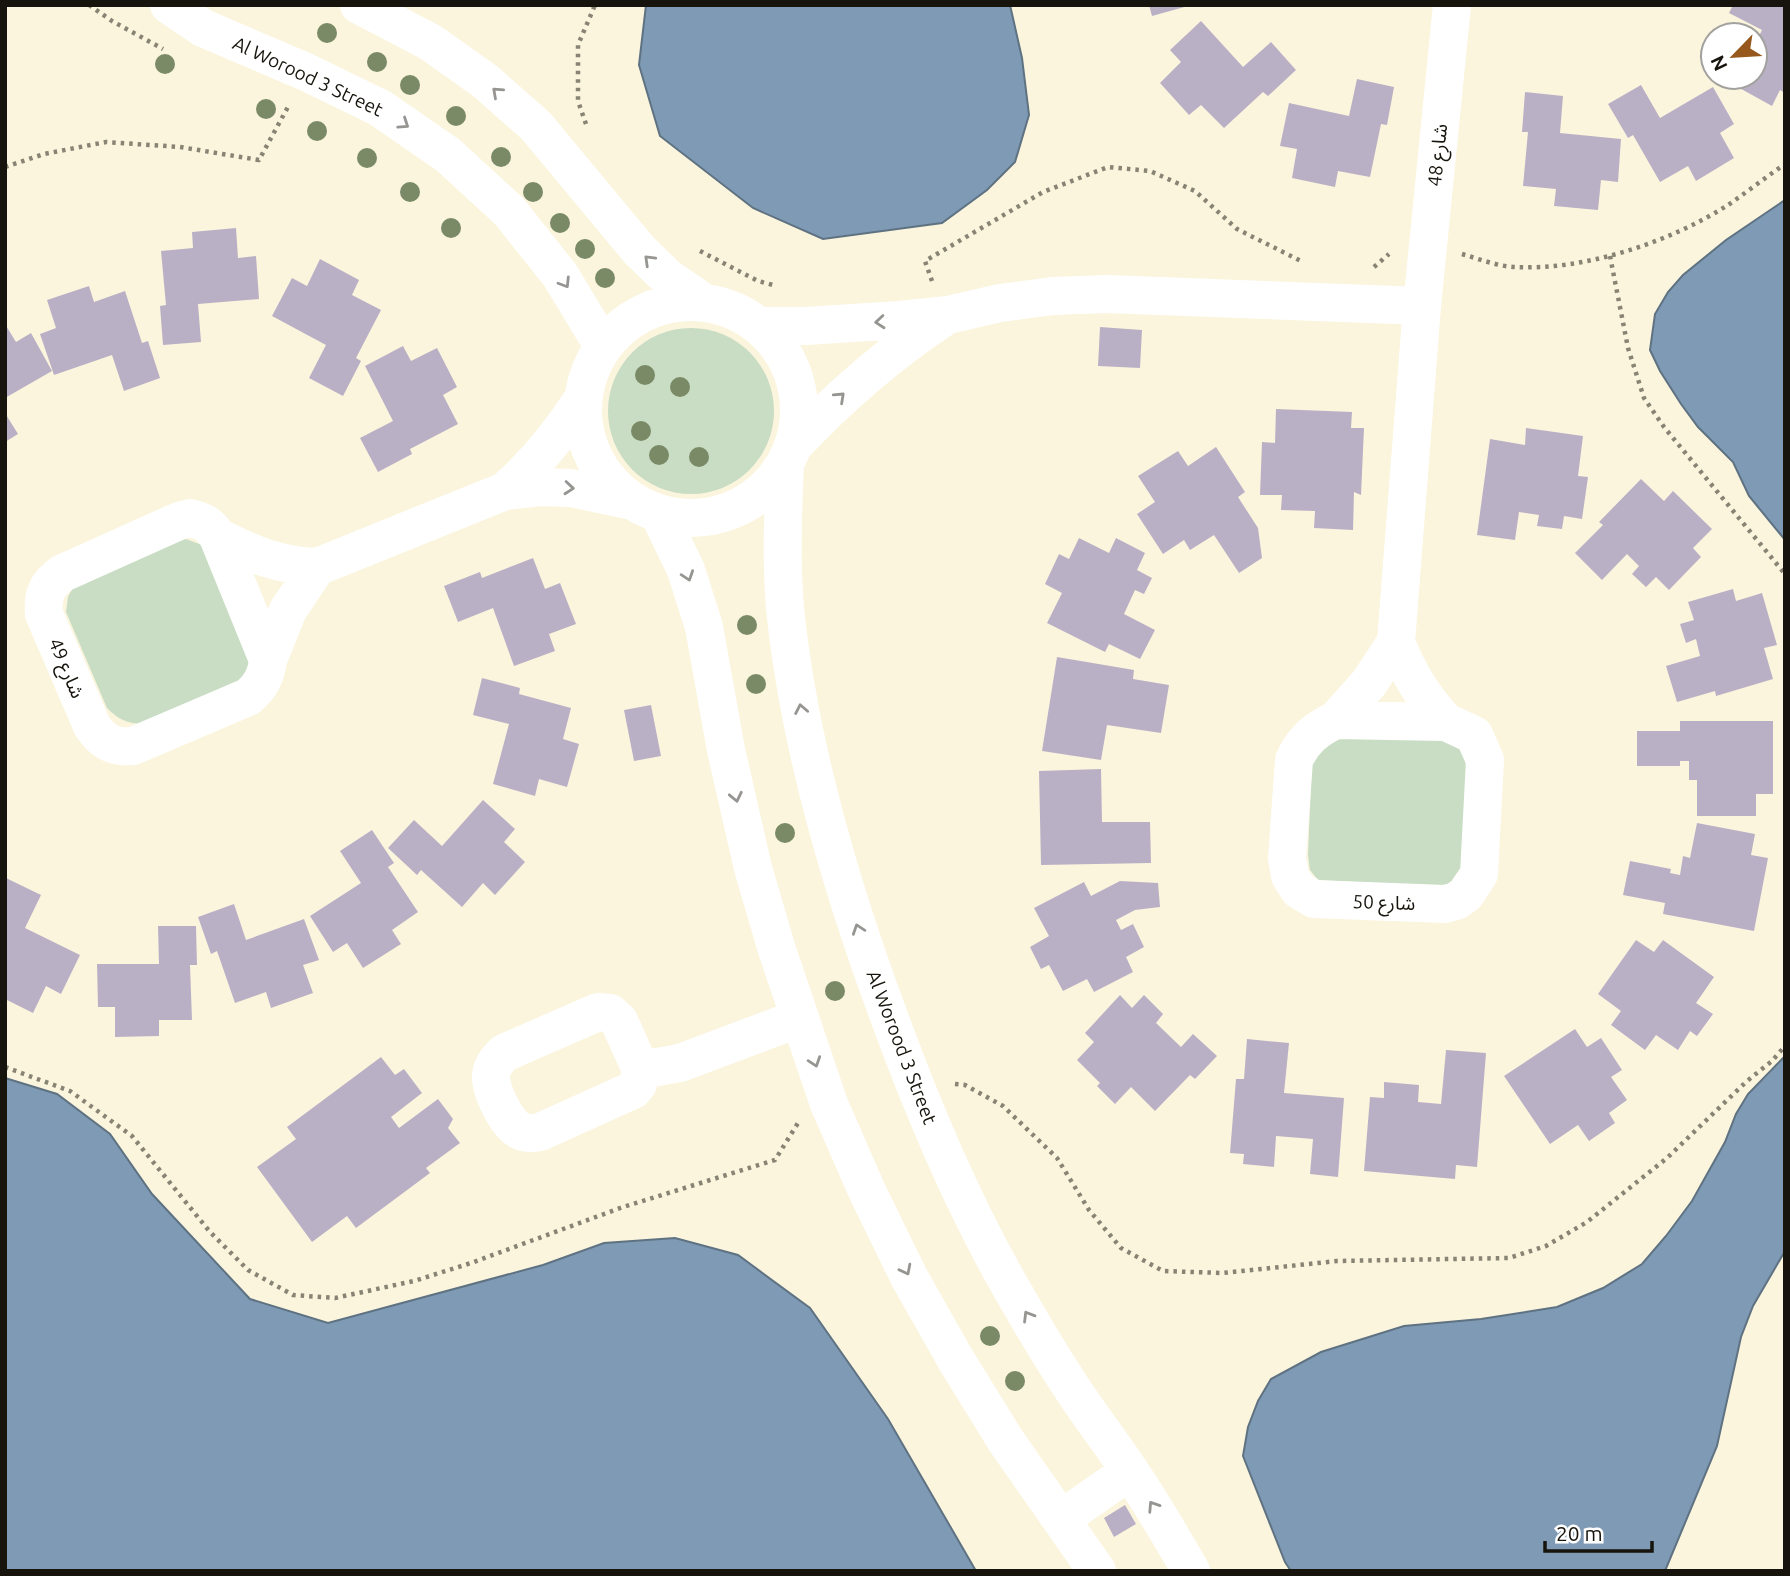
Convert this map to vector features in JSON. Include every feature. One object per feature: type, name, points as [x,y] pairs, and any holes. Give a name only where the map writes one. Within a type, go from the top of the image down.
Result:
[{"type":"street","name":"Al Worood 3 Street","points":[[169,5],[203,27],[380,108],[448,155],[509,211],[561,275],[603,346]]},
{"type":"street","points":[[359,5],[430,42],[485,80],[536,126],[639,250],[668,278],[703,302]]},
{"type":"street","name":"شارع 48","points":[[1422,306],[1452,5]]},
{"type":"street","points":[[759,326],[854,324],[941,300],[1000,303],[1053,296],[1107,294],[1422,306]]},
{"type":"street","points":[[789,455],[798,420],[797,394],[790,368],[777,345],[759,326],[733,310],[703,302],[665,304],[630,320],[603,346],[590,370],[584,397],[584,427],[593,456],[609,481],[646,507],[688,518],[717,515],[744,504],[768,486],[789,455],[828,409],[941,300]]},
{"type":"street","name":"شارع 50","points":[[1396,642],[1369,683],[1336,720],[1310,735],[1300,746],[1294,760],[1287,858],[1294,883],[1314,899],[1445,904],[1466,894],[1479,874],[1485,760],[1474,735],[1447,722],[1430,705],[1405,665],[1396,642],[1422,306]]},
{"type":"street","name":"شارع 49","points":[[505,491],[530,470],[550,447],[584,397]]},
{"type":"street","name":"Al Worood 3 Street","points":[[789,455],[782,536],[785,609],[800,706],[828,829],[874,977],[912,1080],[958,1184],[1009,1283],[1066,1380],[1130,1471],[1185,1569]]},
{"type":"street","name":"شارع 49","points":[[317,567],[288,610],[268,660],[263,681],[248,697],[133,746],[110,744],[99,737],[44,614],[43,601],[53,580],[190,518],[202,520],[218,537],[271,561],[293,566],[317,567],[505,491],[541,487],[571,488],[646,507]]},
{"type":"street","points":[[646,507],[687,570],[704,627],[726,750],[753,868],[829,1104],[909,1277],[956,1360],[1006,1441],[1097,1571]]},
{"type":"street","points":[[218,537],[268,660]]},
{"type":"street","points":[[1336,720],[1447,722]]},
{"type":"street","points":[[641,1070],[680,1063],[800,1018]]},
{"type":"street","points":[[1061,1519],[1130,1471]]},
{"type":"path","points":[[590,133],[578,102],[578,46],[595,5]]},
{"type":"path","points":[[5,167],[44,154],[106,142],[180,147],[259,160],[306,72]]},
{"type":"path","points":[[1366,270],[1377,266],[1404,238],[1412,234],[1429,238],[1454,252],[1513,267],[1569,265],[1610,256],[1663,238],[1726,206],[1785,164]]},
{"type":"path","points":[[941,300],[925,261],[1043,192],[1108,167],[1150,171],[1195,191],[1237,229],[1311,264]]},
{"type":"path","points":[[699,251],[758,281],[782,287]]},
{"type":"path","points":[[1610,256],[1628,348],[1644,398],[1664,427],[1785,574]]},
{"type":"green space","points":[[691,328],[723,334],[750,352],[768,379],[774,411],[768,443],[750,470],[723,488],[691,494],[659,488],[632,470],[614,443],[608,411],[614,379],[632,352],[659,334]]},
{"type":"green space","points":[[186,539],[202,545],[251,651],[246,677],[142,724],[127,721],[107,708],[66,612],[68,597],[74,585],[173,542]]},
{"type":"green space","points":[[1327,736],[1442,736],[1464,751],[1466,766],[1463,865],[1447,887],[1318,880],[1310,870],[1308,855],[1312,760]]},
{"type":"water","points":[[646,5],[1010,5],[1022,58],[1029,115],[1015,162],[987,190],[942,223],[823,239],[753,208],[660,136],[639,65]]},
{"type":"water","points":[[1785,200],[1785,540],[1749,496],[1733,462],[1698,427],[1681,404],[1650,350],[1655,314],[1668,292],[1683,275],[1726,240]]},
{"type":"water","points":[[1785,1056],[1785,1251],[1753,1306],[1741,1337],[1717,1446],[1665,1571],[1291,1571],[1243,1456],[1248,1427],[1258,1401],[1271,1379],[1321,1352],[1404,1326],[1481,1319],[1557,1307],[1603,1288],[1642,1264],[1692,1201],[1748,1094]]},
{"type":"water","points":[[5,1078],[57,1094],[110,1134],[152,1194],[250,1299],[328,1323],[543,1265],[604,1243],[675,1238],[738,1255],[810,1308],[888,1419],[976,1571],[5,1571]]},
{"type":"building","points":[[1149,5],[1188,5],[1188,6],[1152,16]]},
{"type":"building","points":[[1733,5],[1785,6],[1785,93],[1780,90],[1772,106],[1745,91],[1769,91],[1769,21],[1745,21],[1729,13]]},
{"type":"building","points":[[1201,21],[1243,67],[1271,42],[1296,70],[1268,96],[1263,92],[1224,128],[1201,105],[1189,115],[1160,83],[1181,62],[1170,50]]},
{"type":"building","points":[[1357,79],[1394,87],[1387,125],[1381,124],[1370,177],[1338,171],[1335,187],[1292,178],[1297,149],[1280,146],[1289,103],[1349,116]]},
{"type":"building","points":[[1641,85],[1660,118],[1706,91],[1715,91],[1734,124],[1720,133],[1734,158],[1696,181],[1688,166],[1660,182],[1633,135],[1628,138],[1608,104]]},
{"type":"building","points":[[1525,92],[1563,96],[1560,133],[1621,139],[1618,182],[1601,180],[1598,210],[1554,206],[1556,189],[1523,186],[1528,132],[1522,132]]},
{"type":"building","points":[[236,228],[238,258],[256,256],[259,299],[198,304],[201,342],[163,345],[160,306],[166,305],[161,251],[193,248],[192,232]]},
{"type":"building","points":[[320,259],[359,280],[352,295],[381,310],[356,358],[361,361],[343,396],[309,378],[326,345],[272,316],[292,278],[307,286]]},
{"type":"building","points":[[89,286],[94,302],[125,291],[142,343],[148,341],[160,378],[124,391],[112,355],[54,375],[40,334],[56,328],[47,300]]},
{"type":"building","points":[[5,324],[16,342],[31,333],[52,371],[5,398]]},
{"type":"building","points":[[1100,327],[1142,330],[1140,368],[1098,366]]},
{"type":"building","points":[[403,346],[411,361],[437,348],[457,387],[443,395],[458,424],[410,449],[412,454],[378,472],[360,438],[393,421],[365,366]]},
{"type":"building","points":[[1276,409],[1352,412],[1351,428],[1364,428],[1361,495],[1354,492],[1353,530],[1314,528],[1315,511],[1281,510],[1282,495],[1260,495],[1262,442],[1275,443]]},
{"type":"building","points":[[5,413],[18,434],[5,442]]},
{"type":"building","points":[[1526,428],[1583,436],[1578,476],[1588,477],[1582,519],[1564,516],[1562,529],[1537,526],[1539,515],[1519,512],[1515,540],[1477,535],[1490,439],[1525,445]]},
{"type":"building","points":[[1216,447],[1245,492],[1238,497],[1258,528],[1262,558],[1239,573],[1214,535],[1190,550],[1184,540],[1163,554],[1137,514],[1155,502],[1138,476],[1178,451],[1188,466]]},
{"type":"building","points":[[1641,479],[1664,501],[1673,491],[1712,529],[1693,548],[1701,557],[1669,590],[1656,577],[1646,587],[1632,574],[1639,566],[1627,554],[1602,580],[1575,553],[1603,525],[1599,522]]},
{"type":"building","points":[[1079,538],[1109,553],[1116,538],[1145,553],[1137,570],[1152,578],[1144,594],[1135,590],[1124,614],[1155,630],[1140,659],[1109,644],[1105,652],[1047,623],[1062,593],[1045,584],[1059,554],[1069,559]]},
{"type":"building","points":[[533,558],[545,589],[560,583],[576,624],[549,634],[555,651],[514,666],[493,608],[458,622],[444,586],[480,572],[482,578]]},
{"type":"building","points":[[1733,589],[1736,601],[1762,593],[1777,645],[1764,648],[1773,679],[1716,696],[1715,691],[1677,702],[1666,666],[1700,656],[1696,639],[1686,643],[1680,624],[1694,620],[1688,602]]},
{"type":"building","points":[[1057,657],[1134,670],[1133,679],[1169,685],[1161,733],[1107,725],[1101,760],[1042,751]]},
{"type":"building","points":[[482,678],[520,688],[519,694],[571,708],[563,739],[579,744],[567,787],[539,779],[535,796],[493,784],[509,724],[473,715]]},
{"type":"building","points":[[651,705],[661,756],[634,761],[624,710]]},
{"type":"building","points":[[1680,721],[1773,721],[1773,794],[1756,794],[1756,816],[1697,816],[1697,780],[1689,780],[1689,761],[1680,761],[1680,766],[1637,766],[1637,731],[1680,731]]},
{"type":"building","points":[[1101,769],[1102,822],[1150,822],[1151,863],[1041,865],[1039,771]]},
{"type":"building","points":[[483,800],[515,829],[504,842],[525,862],[495,895],[483,883],[462,907],[421,870],[417,875],[388,848],[414,820],[442,846]]},
{"type":"building","points":[[1697,823],[1755,834],[1751,855],[1768,858],[1754,931],[1663,914],[1665,903],[1623,895],[1630,861],[1671,869],[1670,873],[1680,875],[1683,856],[1690,858]]},
{"type":"building","points":[[372,830],[394,863],[388,867],[418,912],[392,930],[401,944],[363,968],[347,943],[333,952],[310,916],[361,883],[340,851]]},
{"type":"building","points":[[6,878],[41,895],[25,928],[80,955],[61,994],[46,986],[33,1013],[5,999]]},
{"type":"building","points":[[1120,881],[1158,883],[1160,907],[1135,910],[1116,920],[1121,930],[1133,924],[1144,947],[1126,957],[1133,972],[1094,992],[1087,979],[1063,991],[1049,965],[1041,969],[1030,947],[1049,936],[1034,908],[1084,882],[1091,896]]},
{"type":"building","points":[[234,904],[246,940],[304,919],[319,960],[303,965],[313,993],[271,1008],[266,992],[235,1003],[217,951],[211,954],[198,917]]},
{"type":"building","points":[[158,926],[196,926],[197,965],[190,965],[192,1020],[159,1020],[159,1036],[115,1037],[115,1007],[98,1007],[97,964],[159,964]]},
{"type":"building","points":[[1636,940],[1654,952],[1663,940],[1714,977],[1696,1003],[1713,1014],[1697,1036],[1690,1031],[1678,1050],[1656,1035],[1645,1050],[1611,1025],[1621,1011],[1598,994]]},
{"type":"building","points":[[1120,995],[1132,1008],[1144,995],[1163,1014],[1156,1023],[1181,1047],[1193,1034],[1217,1056],[1195,1079],[1190,1075],[1155,1111],[1131,1087],[1115,1104],[1097,1086],[1100,1083],[1077,1060],[1094,1042],[1085,1033]]},
{"type":"building","points":[[1575,1029],[1587,1047],[1601,1038],[1622,1070],[1611,1077],[1627,1100],[1609,1113],[1615,1123],[1589,1141],[1578,1125],[1550,1144],[1504,1076]]},
{"type":"building","points":[[1247,1039],[1289,1043],[1284,1093],[1344,1098],[1338,1177],[1310,1174],[1313,1139],[1276,1136],[1274,1167],[1243,1164],[1244,1154],[1230,1153],[1236,1079],[1244,1079]]},
{"type":"building","points":[[1446,1050],[1486,1053],[1477,1167],[1456,1165],[1455,1179],[1364,1171],[1370,1097],[1384,1098],[1384,1082],[1419,1085],[1418,1102],[1441,1104]]},
{"type":"building","points":[[381,1057],[395,1075],[404,1069],[422,1093],[391,1117],[399,1128],[438,1099],[453,1119],[448,1128],[460,1143],[426,1168],[430,1173],[356,1228],[347,1216],[312,1242],[257,1167],[296,1139],[287,1127]]},
{"type":"building","points":[[1125,1505],[1136,1524],[1114,1537],[1104,1518]]}]
